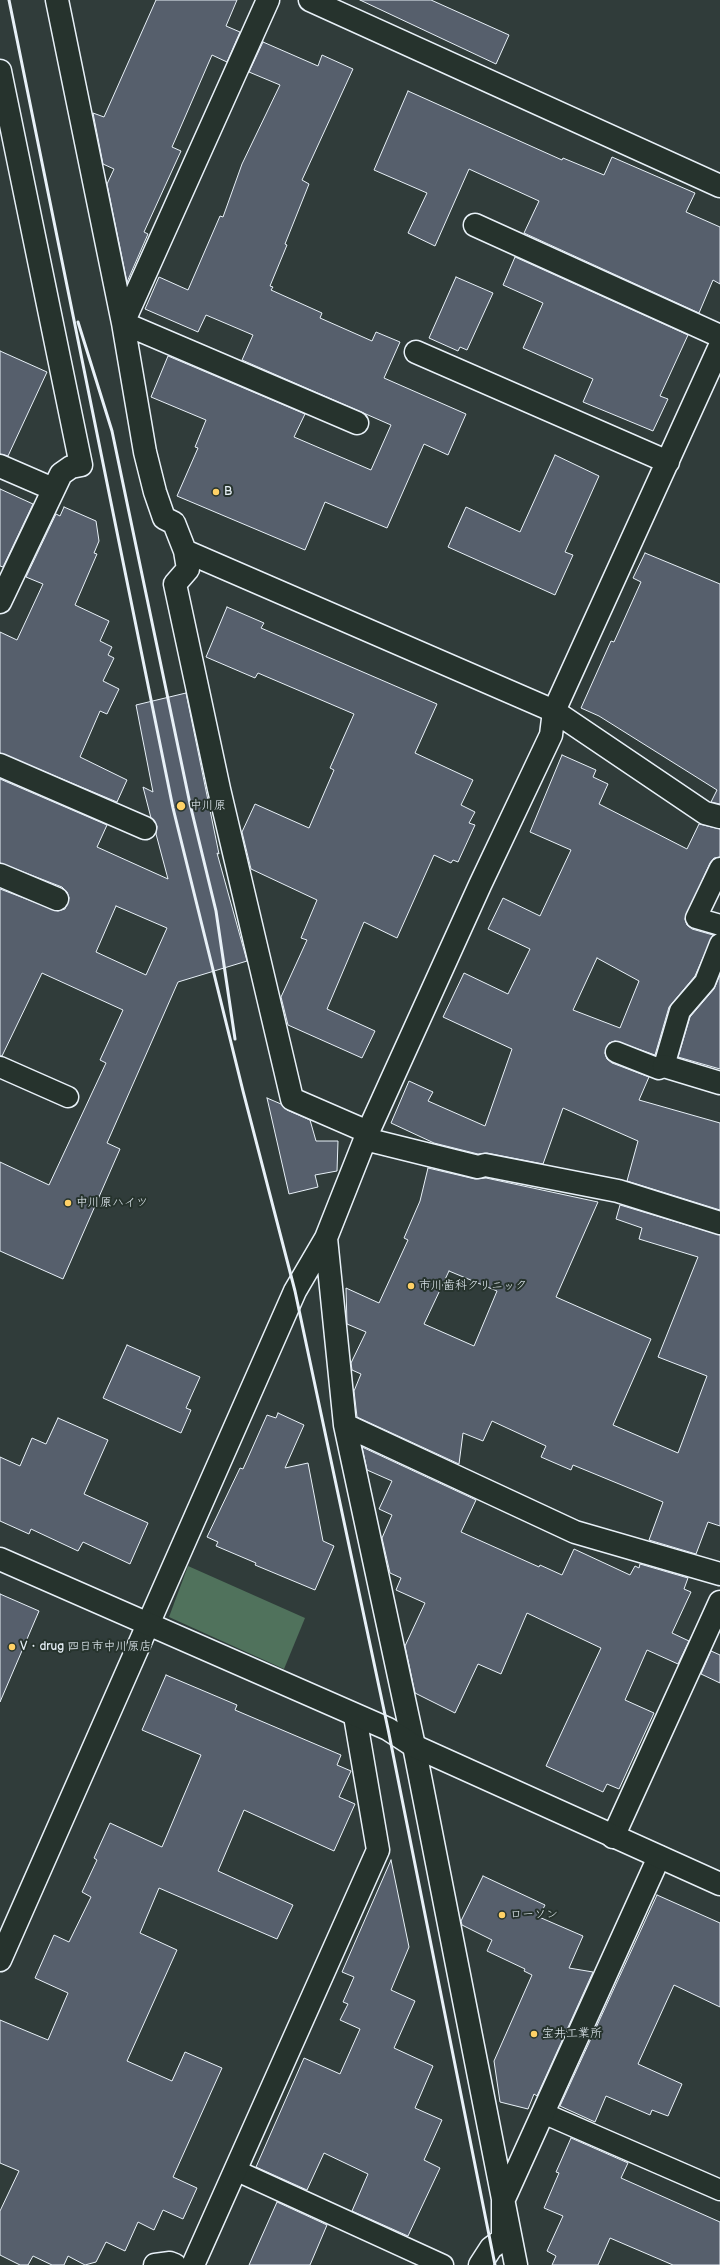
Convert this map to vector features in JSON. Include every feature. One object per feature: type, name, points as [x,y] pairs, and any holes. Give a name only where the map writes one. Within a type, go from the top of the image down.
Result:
[{"type":"street","points":[[57,0],[124,323],[146,452],[155,492],[164,518],[174,523],[185,551],[188,569],[175,584],[219,789],[292,1099],[367,1136],[478,1167],[485,1165],[618,1191],[720,1222]]},
{"type":"street","points":[[124,323],[268,0]]},
{"type":"street","points":[[310,0],[720,186]]},
{"type":"street","points":[[0,71],[81,465],[72,467],[61,474],[0,602]]},
{"type":"street","points":[[475,225],[720,336]]},
{"type":"street","points":[[124,323],[358,423]]},
{"type":"street","points":[[0,1960],[147,1624],[296,1291],[326,1238],[367,1136],[551,735],[554,711],[668,462],[713,382],[720,346]]},
{"type":"street","points":[[416,352],[668,462]]},
{"type":"street","points":[[0,466],[53,489]]},
{"type":"street","points":[[185,551],[554,711],[705,813],[720,816]]},
{"type":"street","points":[[0,764],[145,828]]},
{"type":"street","points":[[0,874],[58,899]]},
{"type":"street","points":[[664,1066],[720,1083]]},
{"type":"street","points":[[326,1238],[345,1425],[414,1746],[516,2265]]},
{"type":"street","points":[[345,1425],[575,1532],[720,1574]]},
{"type":"street","points":[[0,1559],[388,1730],[414,1746],[720,1884]]},
{"type":"street","points":[[613,1837],[720,1602]]},
{"type":"street","points":[[193,2265],[378,1850],[355,1716]]},
{"type":"street","points":[[480,2265],[491,2248],[503,2239],[504,2201],[659,1857]]},
{"type":"street","points":[[156,2265],[170,2263],[175,2265]]},
{"type":"lane","points":[[720,868],[696,918],[720,925]]},
{"type":"lane","points":[[616,1052],[659,1069],[664,1066],[680,1011],[705,982],[720,944]]},
{"type":"lane","points":[[0,1067],[68,1097]]},
{"type":"lane","points":[[543,2113],[720,2190]]},
{"type":"lane","points":[[236,2170],[443,2265]]},
{"type":"green space","points":[[188,1566],[305,1618],[284,1669],[169,1617]]},
{"type":"building","points":[[156,0],[237,0],[226,26],[240,32],[227,62],[212,55],[172,147],[181,151],[144,232],[148,234],[127,282],[107,184],[114,169],[103,164],[93,113],[104,117]]},
{"type":"building","points":[[360,0],[431,0],[509,35],[496,64]]},
{"type":"building","points":[[263,42],[318,66],[322,55],[353,69],[302,180],[309,184],[285,244],[287,245],[270,286],[273,287],[271,290],[322,313],[320,318],[372,341],[376,332],[400,342],[384,378],[466,414],[448,455],[424,444],[387,528],[325,502],[305,550],[177,496],[198,448],[195,447],[206,420],[151,397],[168,356],[305,414],[294,437],[371,470],[391,425],[242,360],[253,335],[206,315],[198,332],[145,309],[159,277],[188,290],[220,216],[223,217],[242,164],[280,85],[249,72]]},
{"type":"building","points":[[408,91],[562,160],[563,158],[604,175],[612,157],[695,193],[686,212],[720,227],[720,284],[713,280],[699,313],[524,233],[539,201],[469,169],[435,246],[408,233],[427,193],[374,170]]},
{"type":"building","points":[[515,257],[688,335],[660,396],[668,399],[653,431],[583,402],[593,379],[523,348],[543,303],[503,285]]},
{"type":"building","points":[[456,277],[493,293],[467,350],[460,347],[458,351],[429,338]]},
{"type":"building","points":[[0,351],[47,372],[8,456],[0,454]]},
{"type":"building","points":[[555,455],[599,476],[565,552],[573,555],[555,595],[448,547],[466,507],[520,532]]},
{"type":"building","points":[[0,489],[33,504],[3,567],[0,566]]},
{"type":"building","points":[[64,507],[96,521],[99,541],[94,553],[97,554],[75,605],[109,621],[100,641],[112,647],[108,655],[114,658],[103,681],[119,689],[107,714],[100,711],[80,757],[127,780],[117,802],[0,753],[0,632],[17,640],[43,584],[26,577],[56,514],[60,516]]},
{"type":"building","points":[[645,553],[720,584],[720,804],[711,802],[717,790],[599,716],[581,708],[611,641],[614,642],[641,582],[633,578]]},
{"type":"building","points":[[227,607],[264,623],[261,628],[437,704],[415,753],[473,780],[461,805],[475,812],[469,823],[475,825],[458,862],[453,860],[451,863],[434,855],[397,938],[364,922],[327,1009],[375,1031],[362,1058],[288,1025],[281,997],[307,940],[301,938],[317,900],[251,869],[242,832],[255,804],[309,828],[334,770],[330,768],[354,714],[258,673],[255,678],[206,657]]},
{"type":"building","points":[[186,693],[219,854],[217,853],[247,961],[178,982],[107,1143],[120,1149],[63,1279],[0,1251],[0,1162],[49,1185],[106,1063],[100,1060],[123,1010],[42,973],[2,1056],[0,1056],[0,889],[58,911],[65,909],[69,898],[67,892],[62,887],[0,863],[0,779],[107,825],[97,847],[168,879],[156,834],[157,826],[151,818],[143,787],[153,792],[136,705]],"holes":[[[116,906],[167,928],[146,975],[96,952]]]},
{"type":"building","points":[[562,755],[596,770],[593,777],[608,784],[599,804],[687,849],[699,824],[720,829],[720,857],[714,858],[710,863],[685,919],[687,925],[692,929],[713,935],[695,976],[669,1007],[655,1055],[615,1041],[609,1043],[605,1053],[607,1059],[612,1063],[649,1077],[639,1100],[720,1123],[720,1210],[627,1181],[638,1141],[563,1108],[543,1164],[487,1153],[478,1154],[434,1143],[391,1123],[409,1081],[433,1092],[428,1101],[485,1126],[512,1049],[443,1017],[464,973],[508,994],[530,949],[488,929],[503,898],[540,916],[571,850],[530,832]],"holes":[[[597,958],[639,981],[620,1028],[573,1010]]]},
{"type":"building","points":[[720,975],[720,1069],[678,1057],[690,1017],[714,989]]},
{"type":"building","points":[[267,1098],[281,1104],[287,1110],[310,1120],[316,1141],[338,1141],[337,1171],[315,1175],[318,1187],[289,1194]]},
{"type":"building","points":[[428,1168],[475,1179],[486,1178],[598,1202],[556,1297],[651,1339],[613,1425],[678,1453],[707,1376],[658,1357],[698,1257],[639,1239],[642,1228],[616,1219],[620,1205],[720,1235],[720,1526],[708,1522],[696,1554],[649,1540],[663,1502],[573,1465],[571,1470],[541,1457],[546,1446],[492,1421],[483,1441],[463,1433],[459,1464],[357,1417],[354,1391],[361,1374],[352,1370],[351,1363],[366,1332],[347,1324],[346,1288],[379,1303],[408,1240],[404,1238],[420,1201]],"holes":[[[449,1271],[497,1291],[474,1346],[424,1324]]]},
{"type":"building","points":[[127,1345],[200,1377],[186,1408],[191,1410],[181,1433],[103,1398]]},
{"type":"building","points":[[278,1413],[304,1425],[285,1468],[308,1463],[323,1541],[334,1546],[315,1590],[255,1565],[256,1563],[216,1546],[218,1542],[207,1537],[240,1468],[243,1469],[267,1415],[276,1418]]},
{"type":"building","points":[[58,1418],[108,1440],[84,1494],[148,1523],[130,1564],[83,1542],[78,1551],[31,1529],[29,1534],[0,1521],[0,1457],[20,1466],[32,1438],[46,1444]]},
{"type":"building","points":[[362,1447],[476,1500],[461,1532],[539,1567],[540,1565],[562,1575],[574,1549],[630,1575],[635,1566],[639,1568],[640,1564],[688,1578],[684,1589],[691,1592],[672,1633],[689,1641],[678,1664],[647,1650],[625,1700],[654,1713],[619,1789],[607,1784],[603,1792],[546,1766],[601,1648],[527,1613],[501,1674],[478,1664],[455,1713],[415,1693],[405,1646],[425,1603],[396,1590],[401,1578],[390,1573],[382,1538],[392,1515],[379,1509],[392,1481],[367,1470]]},
{"type":"building","name":"V・drug 四日市中川原店","points":[[0,1594],[39,1611],[0,1702]]},
{"type":"building","points":[[711,1651],[720,1655],[720,1683],[701,1674]]},
{"type":"building","points":[[166,1675],[237,1705],[235,1710],[341,1755],[337,1765],[351,1771],[339,1797],[355,1804],[334,1851],[244,1810],[218,1871],[293,1905],[277,1939],[159,1888],[140,1933],[177,1950],[127,2061],[172,2081],[185,2052],[222,2068],[173,2177],[197,2188],[183,2219],[163,2210],[154,2230],[138,2222],[125,2251],[106,2242],[96,2262],[85,2265],[68,2256],[64,2265],[52,2265],[33,2256],[28,2265],[20,2265],[0,2255],[0,2211],[19,2171],[0,2163],[0,2020],[48,2040],[68,1993],[35,1978],[54,1935],[69,1942],[91,1897],[82,1892],[97,1860],[94,1858],[110,1823],[162,1847],[201,1755],[142,1730]]},
{"type":"building","points":[[391,1860],[409,1947],[391,1990],[415,2001],[394,2048],[433,2066],[415,2108],[442,2120],[424,2160],[440,2168],[408,2236],[352,2211],[368,2174],[324,2153],[307,2190],[256,2167],[304,2058],[340,2074],[360,2029],[340,2020],[348,2004],[343,2002],[354,1977],[342,1972]]},
{"type":"building","points":[[483,1876],[545,1905],[539,1917],[583,1936],[569,1968],[593,1972],[537,2096],[534,2094],[528,2109],[500,2102],[494,2061],[532,1975],[524,1971],[525,1969],[487,1951],[492,1940],[462,1925],[461,1921]]},
{"type":"building","points":[[657,1895],[720,1923],[720,2007],[674,1985],[638,2064],[682,2084],[668,2116],[652,2110],[650,2115],[606,2096],[595,2122],[560,2106]]},
{"type":"building","points":[[571,2138],[628,2163],[621,2178],[720,2222],[720,2265],[673,2265],[610,2238],[598,2265],[552,2265],[556,2256],[547,2251],[563,2216],[544,2208],[559,2173],[556,2172]]},
{"type":"building","points":[[277,2202],[327,2225],[310,2265],[249,2265]]},
{"type":"railway","points":[[9,0],[173,808],[243,1091],[295,1291],[388,1729],[495,2265]]},
{"type":"railway","points":[[78,322],[112,431],[190,804],[216,911],[235,1039]]},
{"type":"place","name":"B","points":[[216,492]]},
{"type":"place","name":"中川原","points":[[181,806]]},
{"type":"place","name":"中川原ハイツ","points":[[68,1203]]},
{"type":"place","name":"市川歯科クリニック","points":[[411,1286]]},
{"type":"place","name":"V・drug 四日市中川原店","points":[[12,1647]]},
{"type":"place","name":"ローソン","points":[[502,1915]]},
{"type":"place","name":"宝井工業所","points":[[534,2034]]}]
